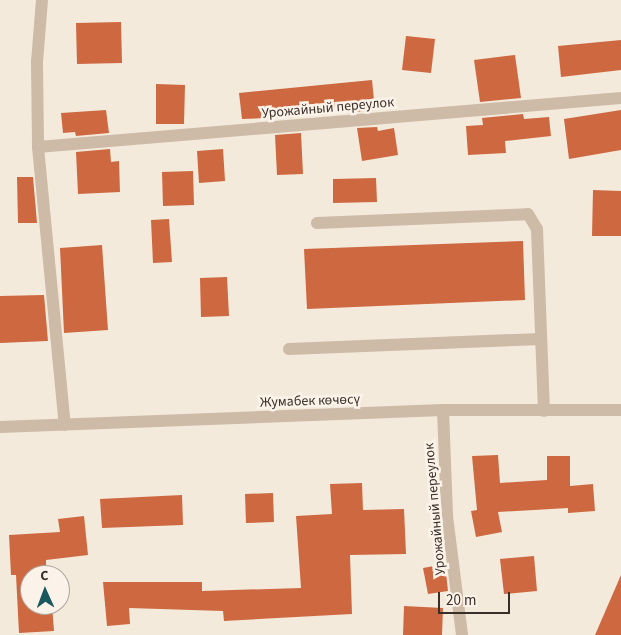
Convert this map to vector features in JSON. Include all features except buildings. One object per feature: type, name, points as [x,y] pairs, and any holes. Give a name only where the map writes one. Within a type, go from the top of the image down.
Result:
[{"type":"street","points":[[42,0],[36,62],[38,147],[65,425]]},
{"type":"street","name":"Урожайный переулок","points":[[38,147],[621,98]]},
{"type":"street","points":[[317,224],[528,214],[537,229],[544,411]]},
{"type":"street","points":[[289,349],[541,338]]},
{"type":"street","name":"Урожайный переулок","points":[[443,410],[447,516],[462,635]]},
{"type":"street","name":"Жумабек көчөсү","points":[[0,427],[443,410],[621,410]]}]
